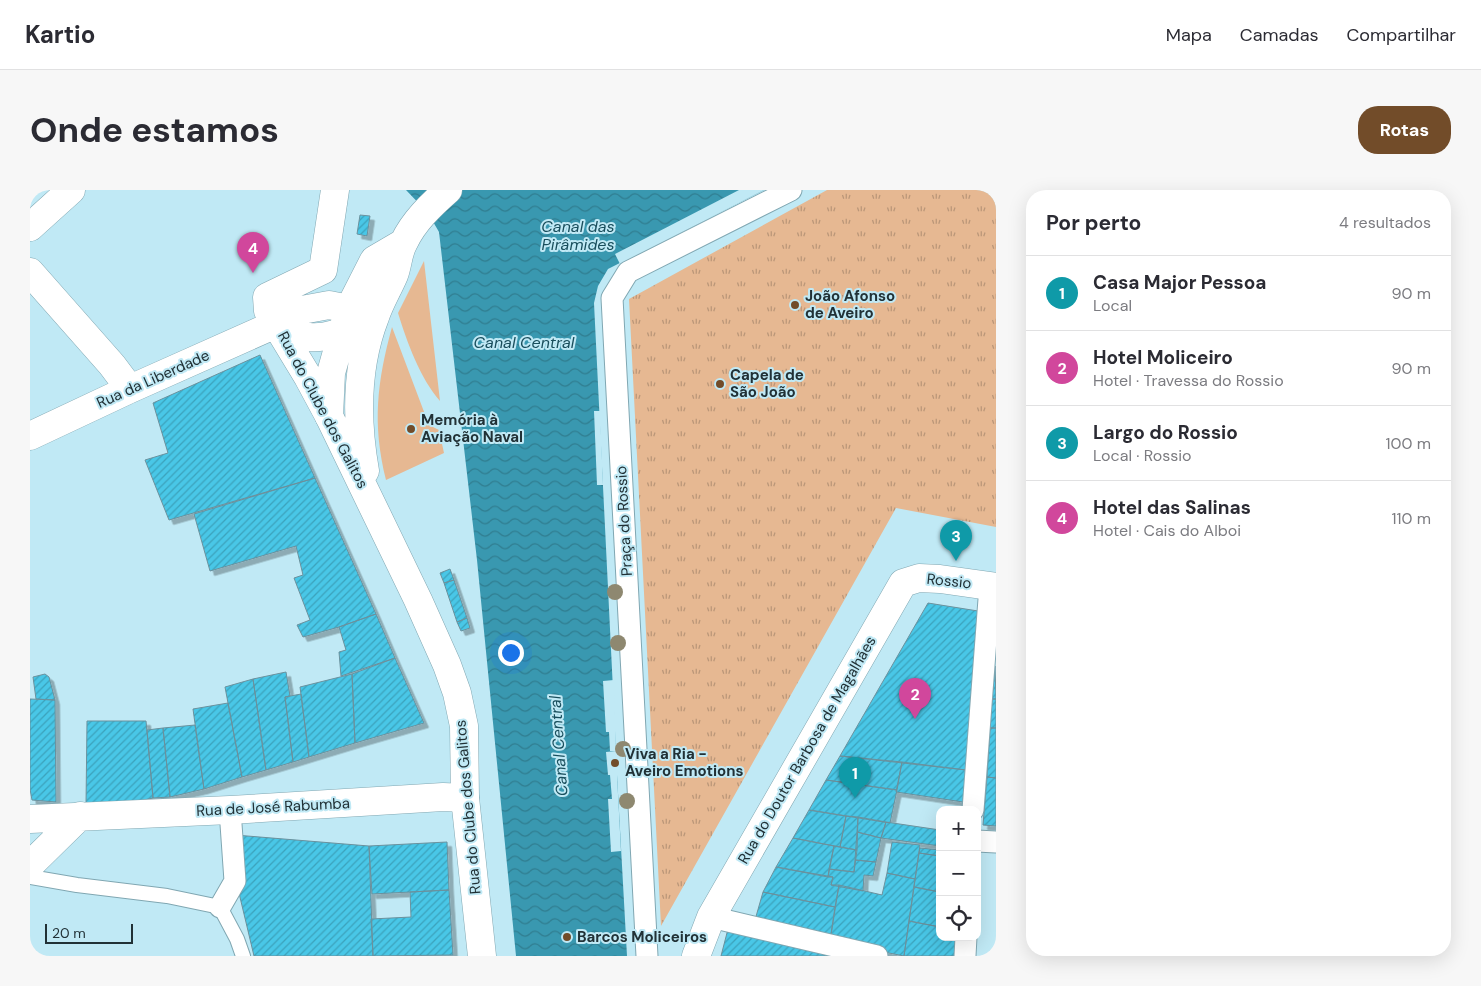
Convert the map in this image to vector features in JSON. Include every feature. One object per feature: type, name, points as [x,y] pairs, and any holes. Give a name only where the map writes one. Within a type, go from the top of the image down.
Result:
[{"type":"street","points":[[30,227],[71,190]]},
{"type":"street","name":"Rua do Clube dos Galitos","points":[[335,190],[323,270],[267,297],[268,311],[308,377],[369,496],[447,665],[457,693],[464,726],[465,798],[482,956]]},
{"type":"street","points":[[329,416],[331,373],[357,327],[374,260],[403,243],[426,209],[448,190]]},
{"type":"street","name":"Praça do Rossio","points":[[647,956],[612,298],[628,272],[791,190]]},
{"type":"street","points":[[30,272],[112,365],[130,389]]},
{"type":"street","name":"Rua da Liberdade","points":[[30,436],[276,324],[292,312],[329,305],[357,327]]},
{"type":"street","name":"Rua do Clube dos Galitos","points":[[357,327],[360,439],[369,496]]},
{"type":"street","name":"Rossio","points":[[903,584],[919,578],[993,586]]},
{"type":"street","name":"Rua do Doutor Barbosa de Magalhães","points":[[696,956],[711,916],[903,584]]},
{"type":"street","points":[[972,806],[993,586]]},
{"type":"street","name":"Rua de José Rabumba","points":[[30,819],[230,810],[443,796],[465,798]]},
{"type":"street","points":[[220,907],[235,881],[230,810]]},
{"type":"street","points":[[30,865],[80,816]]},
{"type":"street","points":[[981,841],[996,842]]},
{"type":"street","points":[[711,916],[877,956]]},
{"type":"street","points":[[965,956],[966,941]]},
{"type":"lane","points":[[30,878],[167,896],[220,907],[237,939],[243,956]]},
{"type":"green space","points":[[827,190],[996,190],[996,527],[896,508],[661,926],[629,299]]},
{"type":"green space","points":[[424,261],[440,401],[420,371],[398,313]]},
{"type":"green space","points":[[392,327],[429,425],[439,430],[444,453],[386,480],[379,440],[378,403],[383,366]]},
{"type":"water","name":"Canal Central","points":[[406,190],[764,190],[608,269],[598,286],[594,303],[616,751],[606,752],[608,775],[617,775],[627,956],[516,956],[477,560],[439,232],[428,213]]},
{"type":"pier","points":[[739,190],[764,190],[620,264],[615,254]]},
{"type":"pier","points":[[594,411],[600,411],[603,485],[597,485]]},
{"type":"pier","points":[[614,680],[616,751],[610,751],[609,732],[606,732],[603,681]]},
{"type":"pier","points":[[610,775],[617,775],[621,851],[611,852],[608,799],[612,799]]},
{"type":"building","points":[[360,215],[370,216],[367,236],[357,234]]},
{"type":"building","points":[[260,355],[315,478],[169,520],[145,460],[168,453],[153,403]]},
{"type":"building","points":[[315,478],[376,614],[303,637],[297,625],[310,620],[294,578],[303,575],[296,546],[210,571],[194,514]]},
{"type":"building","points":[[450,569],[454,580],[444,583],[440,573]]},
{"type":"building","points":[[454,580],[467,618],[457,622],[444,583]]},
{"type":"building","points":[[928,603],[978,611],[966,770],[840,756]]},
{"type":"building","points":[[376,614],[395,658],[341,676],[339,652],[346,650],[339,627]]},
{"type":"building","points":[[467,618],[470,628],[461,631],[457,622]]},
{"type":"building","points":[[395,658],[424,723],[355,743],[352,674]]},
{"type":"building","points":[[995,666],[996,699],[992,699]]},
{"type":"building","points":[[286,672],[290,696],[285,697],[293,762],[266,770],[253,679]]},
{"type":"building","points":[[45,674],[49,677],[55,700],[36,699],[33,677]]},
{"type":"building","points":[[352,674],[355,743],[309,757],[300,687]]},
{"type":"building","points":[[253,679],[266,770],[242,777],[225,687]]},
{"type":"building","points":[[301,694],[309,757],[293,762],[285,697]]},
{"type":"building","points":[[30,699],[55,700],[56,802],[32,800],[30,789]]},
{"type":"building","points":[[992,699],[996,699],[996,728],[990,728]]},
{"type":"building","points":[[228,703],[242,777],[204,789],[193,709]]},
{"type":"building","points":[[87,721],[146,721],[153,798],[130,803],[86,805]]},
{"type":"building","points":[[195,725],[204,789],[170,797],[163,728]]},
{"type":"building","points":[[163,728],[170,797],[153,798],[147,730]]},
{"type":"building","points":[[990,728],[996,728],[996,778],[987,777]]},
{"type":"building","points":[[840,756],[902,762],[897,790],[826,780]]},
{"type":"building","points":[[902,762],[966,770],[963,802],[896,792]]},
{"type":"building","points":[[987,777],[996,778],[996,826],[983,825]]},
{"type":"building","points":[[826,780],[897,790],[890,823],[809,810]]},
{"type":"building","points":[[809,810],[846,816],[840,847],[793,838]]},
{"type":"building","points":[[846,816],[858,817],[857,850],[840,847]]},
{"type":"building","points":[[858,817],[886,822],[881,838],[857,832]]},
{"type":"building","points":[[886,822],[936,829],[936,845],[881,838]]},
{"type":"building","points":[[857,832],[881,838],[876,862],[855,860]]},
{"type":"building","points":[[235,835],[369,846],[373,956],[254,956],[239,893]]},
{"type":"building","points":[[793,838],[834,846],[828,877],[776,867]]},
{"type":"building","points":[[447,842],[449,890],[372,894],[369,846]]},
{"type":"building","points":[[892,842],[920,845],[915,879],[887,873]]},
{"type":"building","points":[[834,846],[857,850],[854,872],[829,869]]},
{"type":"building","points":[[920,848],[936,850],[936,855],[919,853]]},
{"type":"building","points":[[919,853],[936,855],[936,891],[914,887]]},
{"type":"building","points":[[855,860],[876,862],[873,876],[864,875],[863,891],[831,885],[833,877],[828,877],[829,869],[854,872]]},
{"type":"building","points":[[776,867],[833,877],[831,885],[839,885],[835,907],[763,892]]},
{"type":"building","points":[[887,873],[915,879],[904,956],[830,941],[839,885],[882,895]]},
{"type":"building","points":[[914,887],[936,891],[936,926],[909,921]]},
{"type":"building","points":[[449,890],[453,955],[373,956],[371,919],[411,917],[410,892]]},
{"type":"building","points":[[763,892],[835,907],[830,941],[755,920]]},
{"type":"building","points":[[909,921],[936,926],[936,941],[956,941],[955,956],[904,956]]},
{"type":"building","points":[[728,929],[834,956],[721,956]]},
{"type":"place","name":"Hotel das Salinas","points":[[253,273]]},
{"type":"place","name":"João Afonso de Aveiro","points":[[795,305]]},
{"type":"place","name":"Capela de São João","points":[[720,384]]},
{"type":"place","name":"Memória à Aviação Naval","points":[[411,429]]},
{"type":"place","name":"Largo do Rossio","points":[[956,561]]},
{"type":"place","name":"Hotel Moliceiro","points":[[915,719]]},
{"type":"place","name":"Viva a Ria - Aveiro Emotions","points":[[615,763]]},
{"type":"place","name":"Casa Major Pessoa","points":[[855,798]]},
{"type":"place","name":"Barcos Moliceiros","points":[[567,937]]},
{"type":"water label","name":"Canal das Pirâmides","points":[[578,235]]}]
